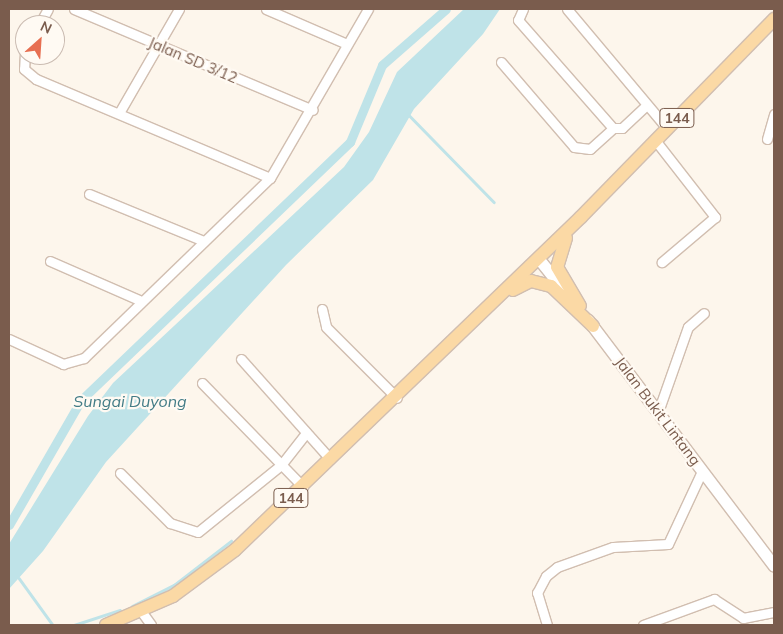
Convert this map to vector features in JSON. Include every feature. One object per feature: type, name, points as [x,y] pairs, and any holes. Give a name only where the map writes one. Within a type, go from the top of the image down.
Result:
[{"type":"main road","name":"144","points":[[106,625],[141,611],[214,569],[397,398],[580,217],[774,19]]},
{"type":"main road","points":[[580,217],[560,247],[557,267],[593,326]]},
{"type":"main road","name":"Jalan Bukit Lintang","points":[[538,258],[593,326],[774,566]]},
{"type":"main road","points":[[472,323],[520,284],[541,281],[593,326]]},
{"type":"street","name":"Jalan SD 3/12","points":[[74,9],[313,110]]},
{"type":"street","points":[[119,113],[180,9]]},
{"type":"street","points":[[266,9],[277,11],[345,43]]},
{"type":"street","points":[[9,338],[70,365],[84,358],[139,300],[201,240],[270,178],[313,110],[345,43],[368,9]]},
{"type":"street","points":[[523,9],[518,20],[613,128]]},
{"type":"street","points":[[568,9],[667,128]]},
{"type":"street","points":[[500,62],[574,147],[590,149],[613,128],[622,128],[647,105]]},
{"type":"street","points":[[23,65],[29,74],[270,178]]},
{"type":"street","points":[[767,139],[774,114]]},
{"type":"street","points":[[655,140],[715,217],[662,262]]},
{"type":"street","points":[[89,194],[201,240]]},
{"type":"street","points":[[50,261],[139,300]]},
{"type":"street","points":[[322,310],[326,327],[397,398]]},
{"type":"street","points":[[658,412],[688,327],[704,313]]},
{"type":"street","points":[[241,359],[330,459]]},
{"type":"street","points":[[202,383],[303,487]]},
{"type":"street","points":[[120,473],[170,523],[198,532],[281,465],[306,433]]},
{"type":"street","points":[[547,625],[537,593],[546,576],[557,567],[614,547],[668,544],[702,471]]},
{"type":"street","points":[[643,625],[714,599],[743,618],[774,612]]},
{"type":"street","points":[[141,611],[151,625]]},
{"type":"water","name":"Sungai Duyong","points":[[464,9],[500,9],[483,34],[414,109],[373,180],[286,265],[106,462],[43,551],[9,589],[9,544],[88,416],[113,383],[344,167],[369,132],[397,72]]},
{"type":"waterway","points":[[9,525],[81,400],[350,142],[382,65],[446,9]]},
{"type":"waterway","points":[[408,114],[494,202]]},
{"type":"waterway","points":[[132,606],[174,585],[231,541]]},
{"type":"waterway","points":[[19,578],[53,625]]},
{"type":"waterway","points":[[74,625],[120,610]]}]
